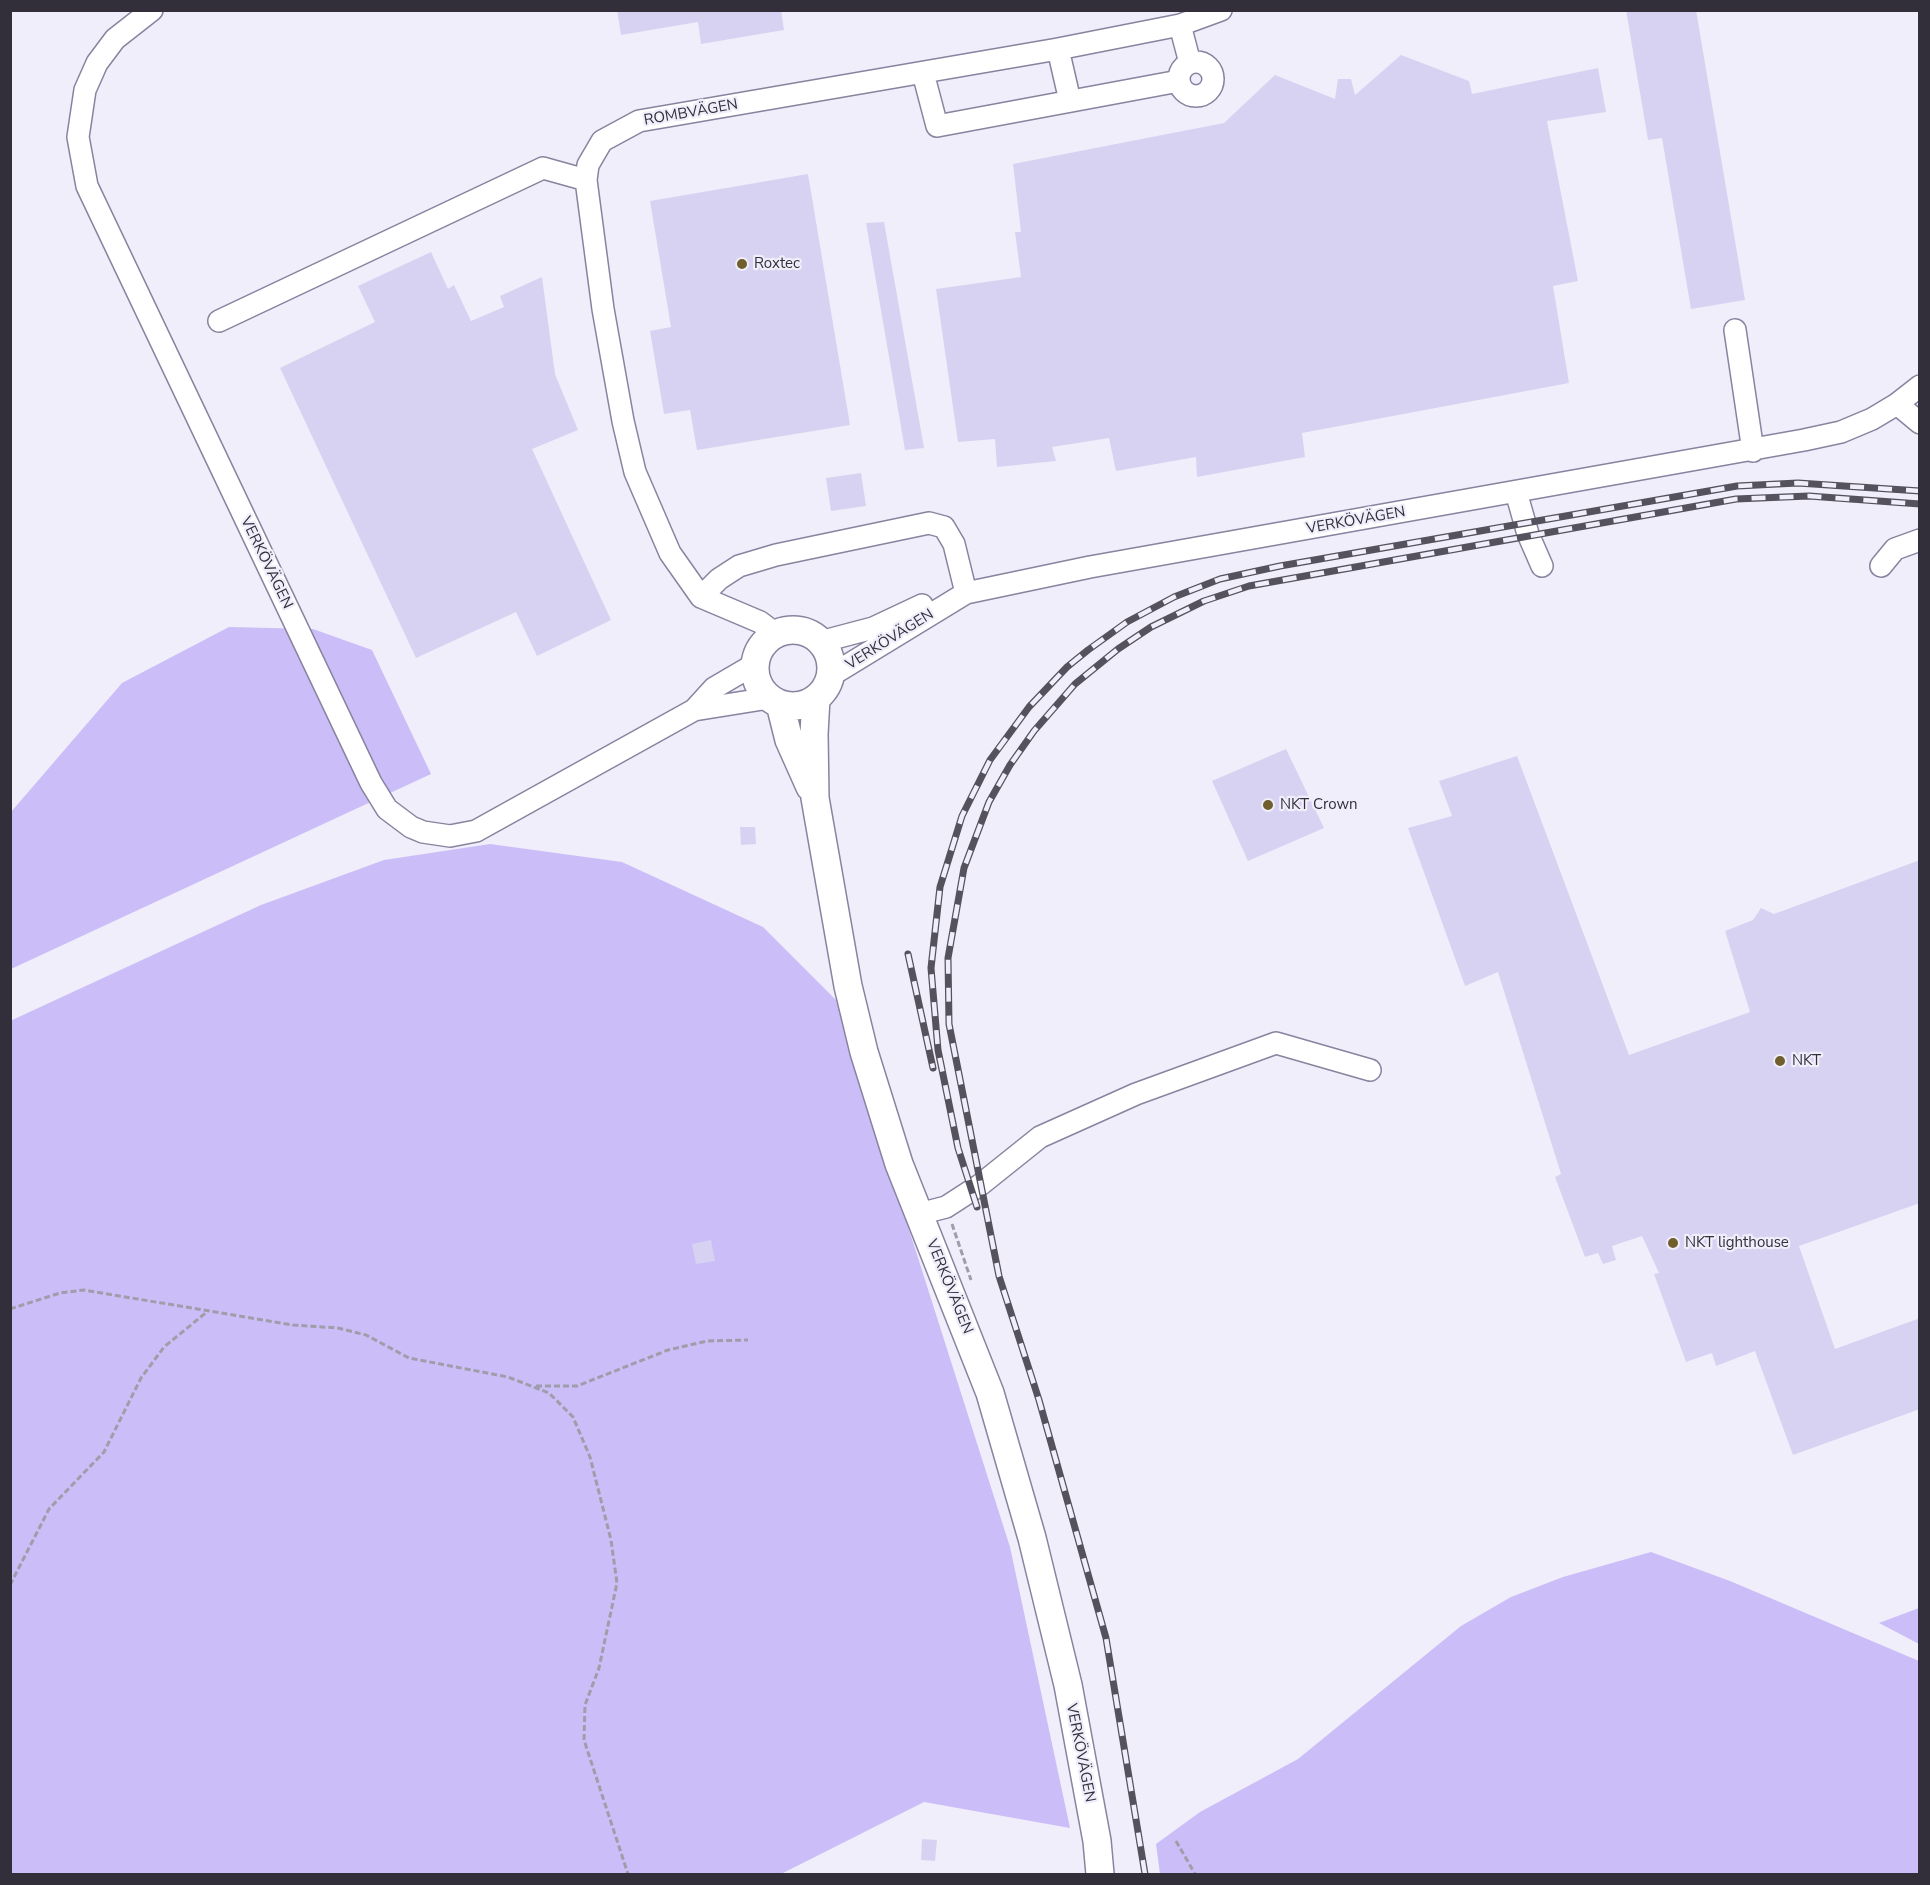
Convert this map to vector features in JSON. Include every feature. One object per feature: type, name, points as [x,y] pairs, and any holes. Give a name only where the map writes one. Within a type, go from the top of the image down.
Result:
[{"type":"main road","points":[[776,634],[800,631],[820,642]]},
{"type":"main road","name":"VERKÖVÄGEN","points":[[755,664],[762,646],[776,634]]},
{"type":"main road","name":"VERKÖVÄGEN","points":[[820,642],[830,658],[814,734],[815,798],[848,986],[864,1052],[899,1164],[990,1393],[1032,1538],[1068,1685],[1097,1841],[1100,1875]]},
{"type":"main road","points":[[755,664],[758,682],[775,700],[789,740],[815,798]]},
{"type":"main road","name":"VERKÖVÄGEN","points":[[775,700],[799,705],[823,687]]},
{"type":"street","name":"VERKÖVÄGEN","points":[[152,10],[125,29],[105,50],[85,90],[78,136],[87,186],[371,783],[387,808],[404,823],[423,832],[450,836],[476,831],[694,710],[714,688],[755,664]]},
{"type":"street","name":"ROMBVÄGEN","points":[[701,597],[670,553],[635,472],[622,421],[603,309],[586,180],[588,165],[602,141],[639,121],[1058,49],[1180,25],[1212,13]]},
{"type":"street","points":[[1180,25],[1190,63]]},
{"type":"street","points":[[1058,49],[1070,101]]},
{"type":"street","points":[[1190,63],[1202,63],[1212,72],[1210,90],[1201,96],[1190,95],[1181,87],[1179,81],[1182,70],[1190,63]]},
{"type":"street","points":[[923,73],[937,126],[1179,81]]},
{"type":"street","points":[[219,321],[543,168],[586,180]]},
{"type":"street","points":[[1735,330],[1753,451]]},
{"type":"street","name":"VERKÖVÄGEN","points":[[823,687],[966,593],[1090,567],[1753,451],[1841,432],[1872,419],[1897,404],[1920,386]]},
{"type":"street","points":[[1897,404],[1920,423]]},
{"type":"street","points":[[1516,492],[1528,534],[1542,566]]},
{"type":"street","points":[[776,634],[760,622],[701,597],[719,579],[739,566],[776,555],[929,524],[944,527],[954,544],[966,593],[919,605],[873,628],[820,642]]},
{"type":"street","points":[[1881,566],[1895,549],[1920,540]]},
{"type":"street","name":"VERKÖVÄGEN","points":[[694,710],[775,700]]},
{"type":"street","points":[[919,1214],[946,1207],[980,1185],[1040,1137],[1136,1094],[1276,1043],[1370,1070]]},
{"type":"path","points":[[10,1309],[60,1293],[84,1290],[293,1325],[338,1328],[366,1335],[409,1358],[508,1377],[549,1393],[573,1417],[590,1457],[611,1540],[617,1582],[599,1668],[585,1705],[584,1740],[628,1875]]},
{"type":"path","points":[[10,1585],[49,1509],[104,1452],[141,1378],[164,1347],[208,1311]]},
{"type":"path","points":[[533,1386],[577,1386],[668,1350],[707,1341],[748,1340]]},
{"type":"path","points":[[1176,1841],[1195,1875]]},
{"type":"shaded area","points":[[229,627],[313,629],[372,650],[431,774],[11,969],[11,812],[122,683]]},
{"type":"shaded area","points":[[490,844],[622,862],[763,927],[836,1000],[1010,1547],[1070,1828],[924,1802],[781,1874],[11,1874],[10,1021],[261,905],[384,860]]},
{"type":"shaded area","points":[[1651,1552],[1730,1581],[1919,1661],[1919,1874],[1160,1874],[1156,1844],[1200,1812],[1298,1759],[1461,1626],[1511,1597],[1563,1577]]},
{"type":"shaded area","points":[[1919,1608],[1919,1644],[1879,1623]]},
{"type":"building","points":[[617,10],[781,10],[784,30],[701,44],[698,22],[621,35]]},
{"type":"building","points":[[1626,10],[1696,10],[1745,300],[1691,309],[1662,138],[1648,140]]},
{"type":"building","points":[[1401,55],[1469,81],[1472,94],[1598,68],[1606,112],[1547,121],[1578,281],[1553,286],[1569,383],[1302,433],[1305,457],[1197,477],[1196,457],[1116,471],[1109,438],[1052,447],[1056,461],[997,467],[995,439],[958,442],[936,289],[1021,277],[1015,232],[1021,232],[1013,164],[1224,123],[1275,75],[1335,99],[1338,79],[1351,79],[1355,95]]},
{"type":"building","name":"Roxtec","points":[[808,174],[850,425],[697,450],[690,410],[664,414],[650,331],[671,327],[650,201]]},
{"type":"building","points":[[884,222],[924,448],[905,450],[866,223]]},
{"type":"building","points":[[431,252],[448,289],[454,285],[471,321],[504,307],[500,296],[542,277],[555,374],[578,430],[532,449],[611,620],[537,656],[516,612],[416,658],[280,368],[375,322],[358,286]]},
{"type":"building","points":[[861,473],[866,506],[831,511],[826,478]]},
{"type":"building","name":"NKT Crown","points":[[1286,749],[1324,828],[1248,861],[1212,781]]},
{"type":"building","name":"NKT","points":[[1517,756],[1629,1055],[1750,1012],[1725,931],[1753,920],[1761,908],[1774,914],[1920,860],[1920,1203],[1799,1246],[1835,1349],[1920,1318],[1920,1409],[1793,1455],[1755,1351],[1716,1366],[1712,1353],[1686,1362],[1654,1274],[1659,1273],[1642,1236],[1612,1246],[1616,1260],[1603,1264],[1598,1253],[1585,1257],[1555,1177],[1561,1174],[1498,972],[1465,986],[1408,828],[1452,816],[1439,781]]},
{"type":"building","points":[[740,827],[755,827],[756,844],[741,845]]},
{"type":"building","points":[[711,1240],[715,1261],[696,1264],[692,1244]]},
{"type":"building","points":[[922,1839],[937,1840],[935,1861],[921,1860]]},
{"type":"railway","points":[[977,1207],[958,1148],[938,1050],[931,968],[940,887],[962,816],[990,760],[1029,707],[1067,667],[1088,650],[1127,622],[1174,597],[1220,579],[1280,566],[1737,486],[1798,483],[1920,491]]},
{"type":"railway","points":[[1145,1874],[1106,1638],[1039,1400],[999,1276],[949,1024],[948,958],[964,868],[989,802],[1010,765],[1034,731],[1075,684],[1118,649],[1151,627],[1204,601],[1249,586],[1736,499],[1809,496],[1920,504]]},
{"type":"railway","points":[[908,954],[933,1068]]},
{"type":"place","name":"Roxtec","points":[[742,264]]},
{"type":"place","name":"NKT Crown","points":[[1268,805]]},
{"type":"place","name":"NKT","points":[[1780,1061]]},
{"type":"place","name":"NKT lighthouse","points":[[1673,1243]]}]
